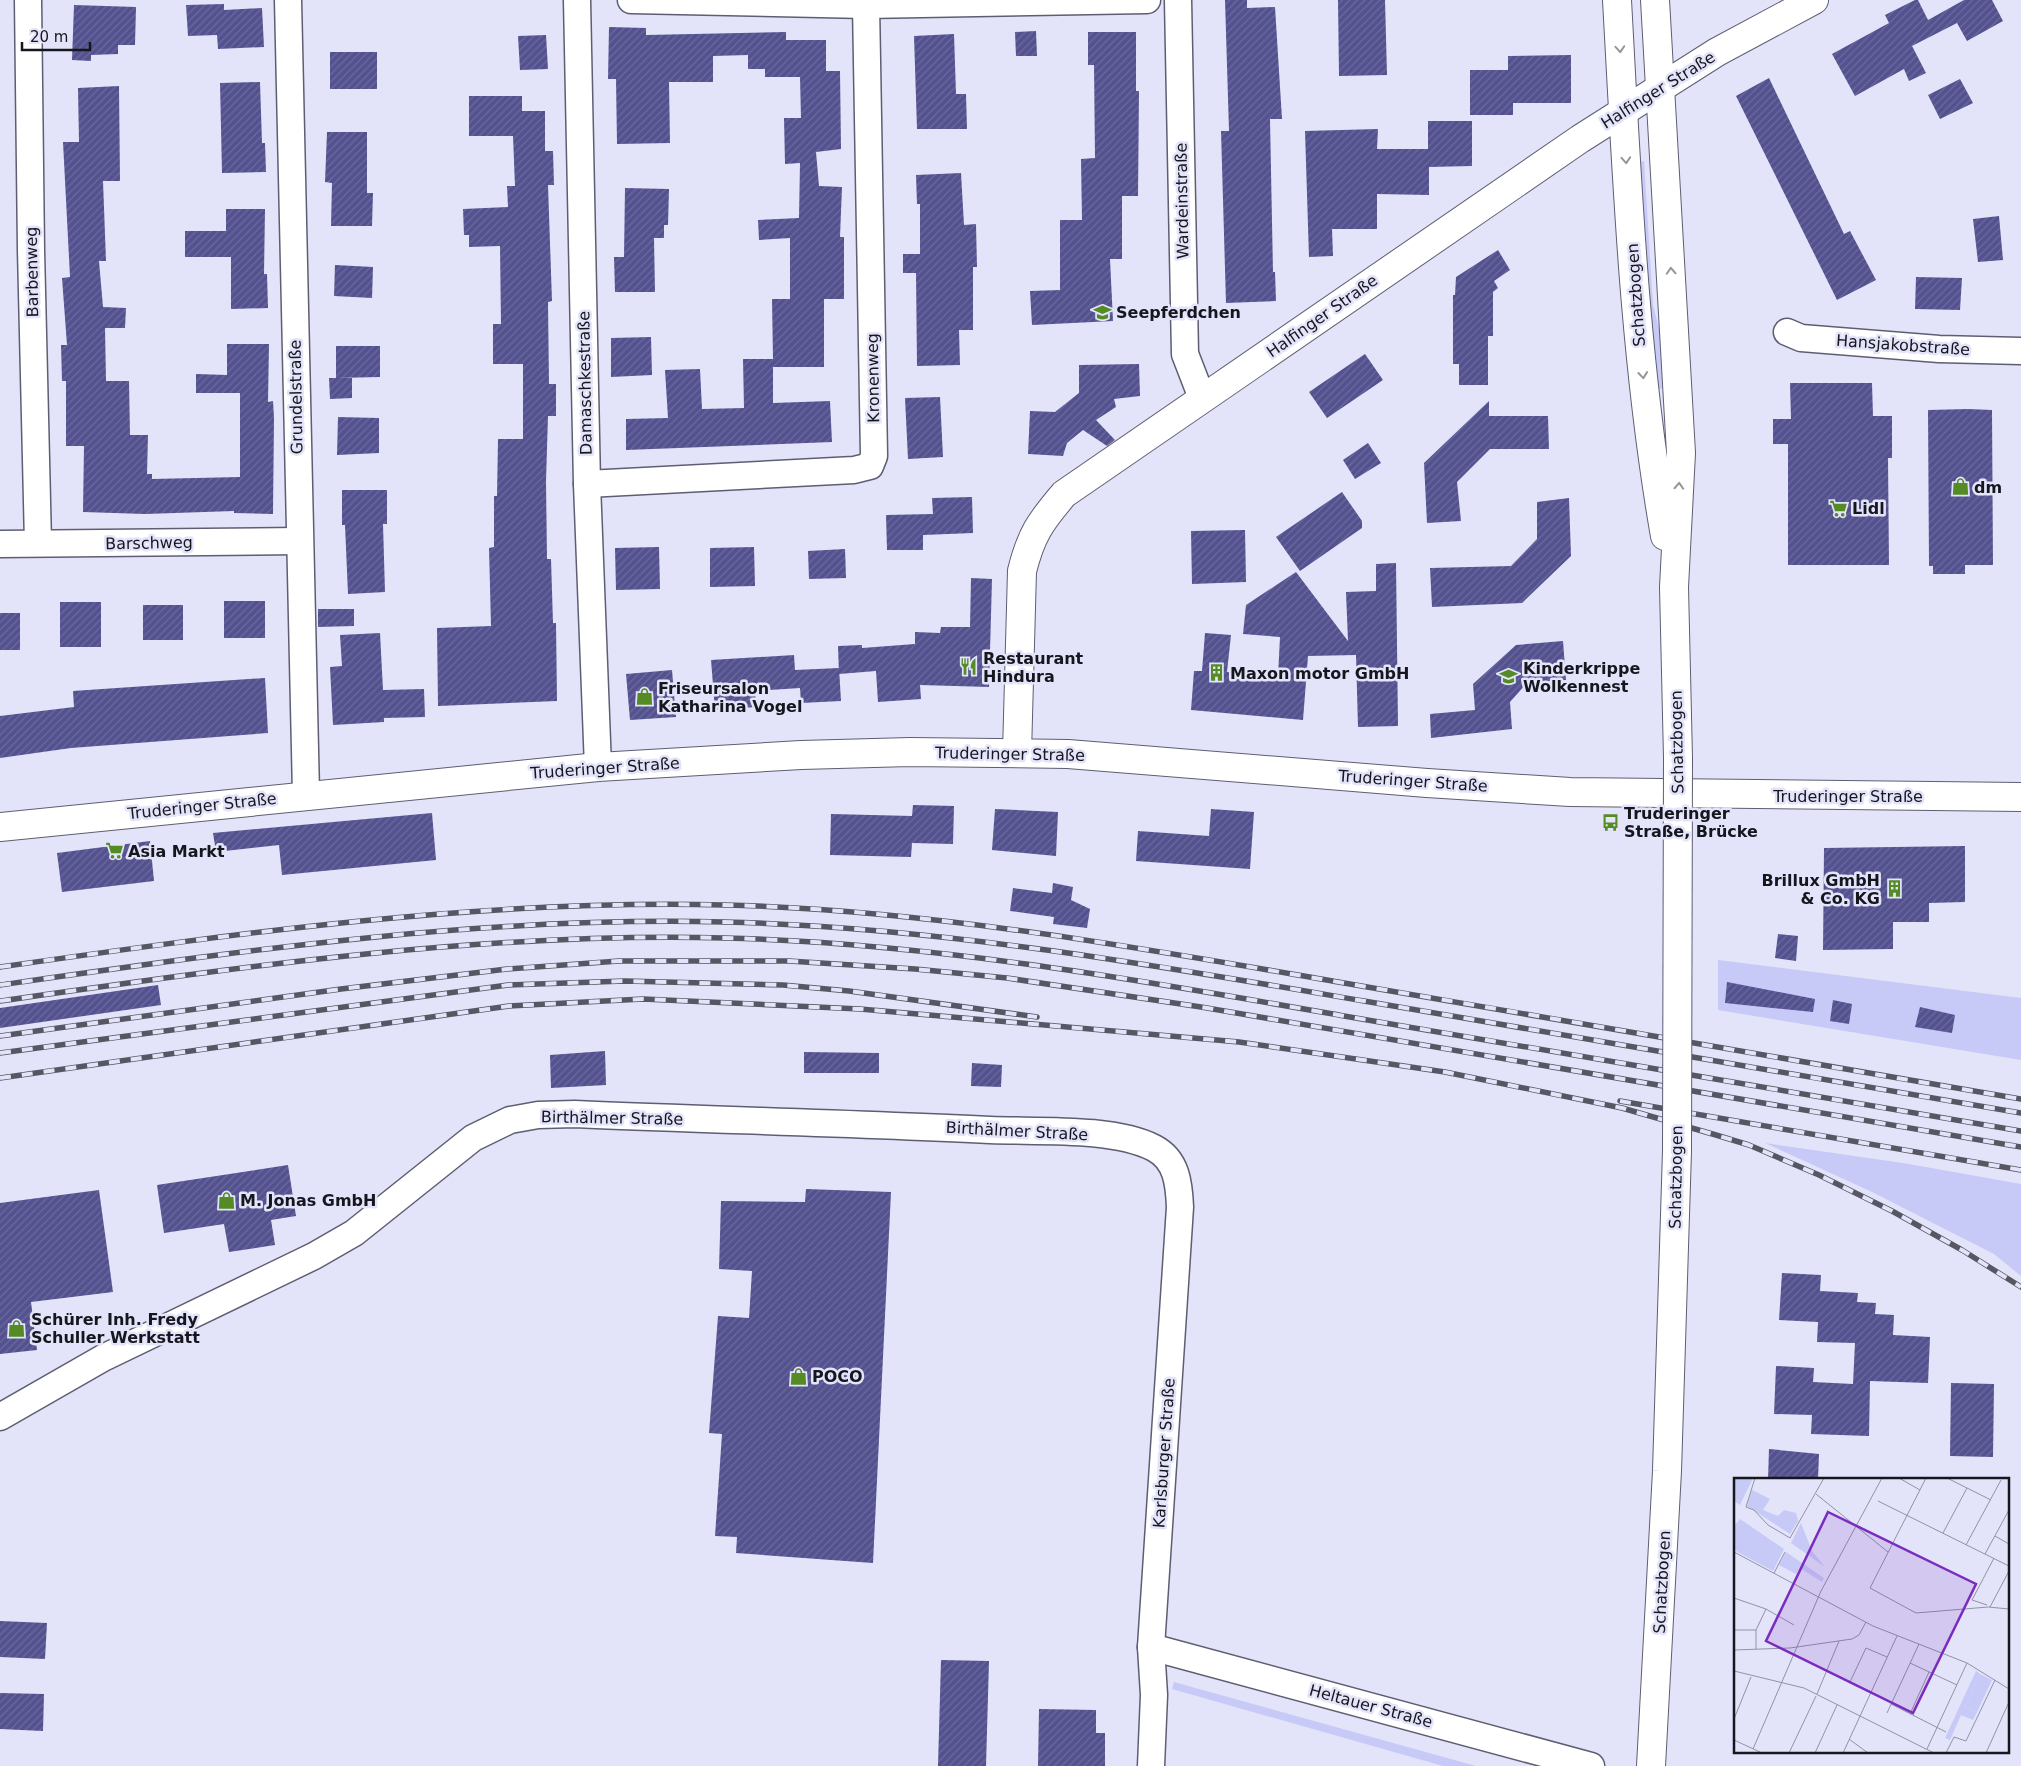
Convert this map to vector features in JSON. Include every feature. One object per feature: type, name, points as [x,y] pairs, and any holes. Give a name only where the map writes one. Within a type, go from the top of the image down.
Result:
[{"type":"street","name":"Barbenweg","points":[[28,0],[31,250],[38,544]]},
{"type":"street","name":"Grundelstraße","points":[[288,0],[306,794]]},
{"type":"street","name":"Damaschkestraße","points":[[577,0],[587,484],[598,767]]},
{"type":"street","points":[[630,0],[866,6],[1147,0]]},
{"type":"street","name":"Wardeinstraße","points":[[1178,0],[1185,354],[1202,398]]},
{"type":"street","name":"Schatzbogen","points":[[1617,0],[1638,326],[1649,430],[1674,587]]},
{"type":"street","name":"Schatzbogen","points":[[1651,1766],[1667,1471],[1677,1151],[1678,758],[1674,587],[1680,454],[1655,0]]},
{"type":"street","name":"Halfinger Straße","points":[[1017,753],[1022,571],[1027,550],[1040,523],[1064,494],[1497,195],[1717,52],[1814,0]]},
{"type":"street","name":"Kronenweg","points":[[587,484],[854,470],[870,466],[874,456],[866,6]]},
{"type":"street","name":"Hansjakobstraße","points":[[1787,332],[1801,338],[1939,349],[2021,351]]},
{"type":"street","name":"Barschweg","points":[[0,544],[299,541]]},
{"type":"street","name":"Truderinger Straße","points":[[0,827],[306,794],[598,767],[811,755],[910,752],[1017,753],[1176,761],[1427,783],[1570,792],[2021,797]]},
{"type":"street","name":"Birthälmer Straße","points":[[0,1417],[103,1358],[322,1252],[354,1232],[473,1138],[510,1120],[538,1115],[575,1114],[883,1125],[1112,1135],[1155,1148]]},
{"type":"street","name":"Karlsburger Straße","points":[[1151,1766],[1154,1695],[1151,1646],[1180,1207],[1179,1181],[1172,1164],[1155,1148]]},
{"type":"street","name":"Heltauer Straße","points":[[1151,1646],[1591,1766]]},
{"type":"shaded area","points":[[1644,161],[1653,305],[1662,340],[1662,389],[1657,388],[1639,162]]},
{"type":"shaded area","points":[[1718,960],[2021,998],[2021,1060],[1718,1010]]},
{"type":"shaded area","points":[[1765,1143],[1903,1163],[2021,1184],[2021,1276],[1994,1254],[1872,1192]]},
{"type":"shaded area","points":[[1174,1682],[1476,1766],[1443,1766],[1172,1689]]},
{"type":"building","points":[[1225,0],[1247,0],[1247,8],[1275,7],[1282,119],[1270,119],[1273,272],[1275,272],[1276,301],[1226,303],[1221,131],[1229,131]]},
{"type":"building","points":[[1338,0],[1385,0],[1387,75],[1339,76]]},
{"type":"building","points":[[1918,0],[1928,20],[1964,0],[1992,0],[2003,21],[1967,41],[1957,23],[1912,46],[1926,73],[1909,81],[1904,69],[1855,96],[1832,54],[1889,23],[1885,15]]},
{"type":"building","points":[[224,4],[224,10],[262,8],[264,47],[218,49],[217,35],[188,36],[186,5]]},
{"type":"building","points":[[74,5],[136,7],[135,45],[118,45],[118,54],[91,55],[91,61],[72,60]]},
{"type":"building","points":[[609,27],[646,28],[646,35],[786,32],[786,40],[826,40],[826,71],[840,71],[841,149],[816,152],[819,186],[842,187],[840,237],[844,237],[844,299],[824,299],[824,367],[773,367],[773,403],[830,401],[832,442],[626,450],[626,419],[668,418],[665,370],[700,369],[702,409],[744,408],[743,359],[773,359],[772,299],[790,299],[790,238],[759,240],[758,220],[799,218],[800,163],[785,164],[784,118],[801,118],[800,77],[765,77],[765,69],[748,69],[748,55],[713,56],[713,82],[669,82],[670,143],[617,144],[616,79],[608,79]]},
{"type":"building","points":[[1036,31],[1037,56],[1016,56],[1015,32]]},
{"type":"building","points":[[1088,32],[1136,32],[1136,91],[1139,91],[1138,196],[1122,196],[1122,259],[1110,259],[1113,321],[1032,325],[1030,291],[1060,290],[1060,220],[1082,220],[1081,159],[1095,158],[1094,65],[1088,65]]},
{"type":"building","points":[[954,34],[956,94],[966,94],[967,129],[917,129],[914,36]]},
{"type":"building","points":[[546,35],[548,69],[520,70],[518,36]]},
{"type":"building","points":[[330,52],[377,52],[377,89],[330,89]]},
{"type":"building","points":[[1571,55],[1571,103],[1513,103],[1513,115],[1470,115],[1470,70],[1508,70],[1508,56]]},
{"type":"building","points":[[1769,78],[1844,234],[1850,231],[1876,280],[1837,300],[1736,96]]},
{"type":"building","points":[[1960,79],[1973,103],[1940,119],[1928,95]]},
{"type":"building","points":[[260,82],[262,143],[265,143],[266,172],[222,173],[220,83]]},
{"type":"building","points":[[119,86],[120,181],[103,181],[106,261],[99,261],[103,307],[126,308],[125,328],[105,328],[106,381],[129,381],[130,435],[148,435],[147,474],[152,474],[152,479],[240,477],[240,393],[196,393],[196,374],[227,375],[227,344],[269,344],[268,402],[273,401],[274,418],[273,514],[234,513],[234,511],[145,514],[83,512],[84,446],[66,446],[66,381],[62,381],[61,345],[67,345],[62,278],[70,277],[63,142],[79,142],[78,88]]},
{"type":"building","points":[[469,96],[522,96],[522,111],[545,111],[545,151],[553,151],[554,185],[548,185],[552,301],[548,302],[549,384],[556,384],[556,416],[548,416],[546,481],[547,559],[551,559],[553,623],[556,623],[557,701],[438,706],[437,628],[491,626],[489,548],[494,547],[494,496],[497,496],[498,439],[523,439],[523,364],[493,364],[493,324],[501,324],[500,246],[469,247],[469,235],[464,235],[463,209],[508,207],[507,186],[515,186],[513,136],[469,136]]},
{"type":"building","points":[[1428,121],[1472,121],[1472,166],[1429,167],[1429,195],[1377,194],[1377,229],[1332,229],[1333,256],[1309,257],[1305,131],[1378,129],[1377,149],[1428,149]]},
{"type":"building","points":[[327,132],[367,132],[367,193],[373,193],[372,226],[331,226],[332,183],[325,182]]},
{"type":"building","points":[[961,173],[964,225],[976,224],[977,267],[973,267],[973,330],[959,330],[960,365],[917,366],[916,273],[903,273],[903,254],[920,254],[920,204],[917,204],[916,175]]},
{"type":"building","points":[[625,188],[669,189],[668,225],[664,225],[664,238],[654,238],[655,292],[615,292],[614,257],[624,257]]},
{"type":"building","points":[[226,209],[265,209],[264,274],[267,274],[268,308],[231,309],[231,257],[185,257],[185,231],[226,231]]},
{"type":"building","points":[[1999,216],[2003,260],[1978,262],[1973,219]]},
{"type":"building","points":[[1498,250],[1510,270],[1494,281],[1498,288],[1493,292],[1493,336],[1488,336],[1488,385],[1459,385],[1459,364],[1453,364],[1453,295],[1455,295],[1456,277]]},
{"type":"building","points":[[335,265],[373,267],[372,298],[334,296]]},
{"type":"building","points":[[1916,277],[1962,278],[1960,310],[1915,309]]},
{"type":"building","points":[[651,337],[652,375],[611,377],[611,338]]},
{"type":"building","points":[[336,346],[380,346],[380,377],[336,378]]},
{"type":"building","points":[[1365,354],[1383,380],[1327,418],[1309,392]]},
{"type":"building","points":[[1139,364],[1140,396],[1114,399],[1116,407],[1096,420],[1115,440],[1107,446],[1083,430],[1067,443],[1063,456],[1028,454],[1030,411],[1055,412],[1079,393],[1079,365]]},
{"type":"building","points":[[329,378],[352,378],[352,398],[330,399]]},
{"type":"building","name":"Lidl","points":[[1790,383],[1872,383],[1873,416],[1892,416],[1892,458],[1888,458],[1889,565],[1788,565],[1788,444],[1773,444],[1773,419],[1791,419]]},
{"type":"building","points":[[940,397],[943,457],[908,459],[905,398]]},
{"type":"building","points":[[1489,401],[1489,416],[1548,416],[1549,449],[1490,449],[1457,482],[1461,521],[1427,523],[1424,463]]},
{"type":"building","name":"dm","points":[[1928,410],[1992,410],[1993,565],[1965,565],[1965,574],[1933,574],[1933,566],[1929,566]]},
{"type":"building","points":[[338,417],[379,418],[379,453],[337,455]]},
{"type":"building","points":[[1368,443],[1381,463],[1355,479],[1343,460]]},
{"type":"building","points":[[342,490],[387,490],[387,524],[383,524],[385,592],[348,594],[345,525],[342,525]]},
{"type":"building","points":[[1342,492],[1362,521],[1362,528],[1300,571],[1276,537]]},
{"type":"building","points":[[972,497],[973,533],[923,535],[923,550],[887,550],[886,515],[933,514],[932,498]]},
{"type":"building","points":[[1569,498],[1571,556],[1522,603],[1432,607],[1430,568],[1511,566],[1537,539],[1537,502]]},
{"type":"building","points":[[1245,530],[1246,582],[1192,584],[1191,531]]},
{"type":"building","points":[[659,547],[660,589],[616,590],[615,548]]},
{"type":"building","points":[[754,547],[755,586],[710,587],[710,548]]},
{"type":"building","points":[[845,549],[846,578],[809,579],[808,551]]},
{"type":"building","points":[[1396,563],[1398,726],[1358,727],[1356,655],[1308,656],[1303,720],[1191,710],[1194,671],[1202,671],[1205,633],[1231,635],[1227,672],[1278,676],[1280,637],[1243,634],[1246,605],[1296,572],[1348,641],[1346,592],[1376,591],[1376,564]]},
{"type":"building","points":[[971,578],[992,579],[989,687],[920,685],[921,699],[878,702],[876,671],[839,674],[838,646],[862,645],[862,648],[915,644],[915,632],[940,633],[941,627],[970,627]]},
{"type":"building","points":[[224,601],[265,601],[265,638],[224,638]]},
{"type":"building","points":[[60,602],[101,602],[101,647],[60,647]]},
{"type":"building","points":[[143,605],[183,605],[183,640],[143,640]]},
{"type":"building","points":[[318,609],[354,609],[354,626],[318,627]]},
{"type":"building","points":[[0,613],[20,613],[20,650],[0,650]]},
{"type":"building","points":[[380,633],[383,690],[424,689],[425,717],[384,718],[384,722],[333,725],[330,667],[342,666],[340,635]]},
{"type":"building","points":[[1563,641],[1566,680],[1527,683],[1510,702],[1512,729],[1431,738],[1430,714],[1475,710],[1473,684],[1516,645]]},
{"type":"building","points":[[794,655],[795,670],[839,668],[841,701],[801,703],[800,688],[755,691],[756,707],[715,710],[711,660]]},
{"type":"building","points":[[672,670],[676,717],[630,720],[626,674]]},
{"type":"building","points":[[265,678],[268,733],[71,748],[0,758],[0,716],[74,707],[73,691]]},
{"type":"building","points":[[913,805],[954,806],[953,844],[912,843],[911,857],[830,855],[831,814],[912,816]]},
{"type":"building","points":[[995,809],[1058,812],[1056,856],[992,850]]},
{"type":"building","points":[[1211,809],[1254,812],[1250,869],[1136,861],[1138,831],[1209,836]]},
{"type":"building","points":[[432,813],[436,860],[282,875],[279,845],[216,852],[213,833]]},
{"type":"building","points":[[150,841],[154,881],[62,892],[57,853]]},
{"type":"building","name":"Brillux GmbH & Co. KG","points":[[1965,846],[1965,902],[1929,903],[1929,922],[1893,922],[1893,949],[1823,950],[1824,848]]},
{"type":"building","points":[[1053,883],[1073,887],[1071,900],[1090,909],[1087,928],[1053,924],[1054,917],[1010,911],[1013,888],[1052,893]]},
{"type":"building","points":[[1778,934],[1798,936],[1796,961],[1775,958]]},
{"type":"building","points":[[1727,982],[1815,999],[1813,1012],[1725,1003]]},
{"type":"building","points":[[158,985],[161,1005],[0,1028],[0,1008]]},
{"type":"building","points":[[1833,1000],[1852,1004],[1849,1024],[1830,1021]]},
{"type":"building","points":[[1920,1007],[1955,1015],[1952,1033],[1915,1027]]},
{"type":"building","points":[[605,1051],[606,1085],[551,1088],[550,1055]]},
{"type":"building","points":[[804,1052],[879,1053],[879,1073],[804,1073]]},
{"type":"building","points":[[972,1063],[1002,1065],[1001,1087],[971,1086]]},
{"type":"building","name":"M. Jonas GmbH","points":[[288,1165],[296,1216],[271,1220],[275,1245],[229,1252],[224,1224],[164,1233],[157,1185]]},
{"type":"building","name":"POCO","points":[[806,1189],[891,1192],[873,1563],[736,1553],[737,1537],[715,1536],[722,1434],[709,1433],[718,1316],[749,1318],[752,1271],[719,1269],[721,1201],[805,1202]]},
{"type":"building","points":[[99,1190],[113,1292],[31,1302],[37,1350],[0,1354],[0,1203]]},
{"type":"building","points":[[1782,1273],[1821,1275],[1820,1291],[1858,1293],[1857,1302],[1876,1303],[1875,1314],[1894,1315],[1893,1335],[1930,1337],[1928,1383],[1870,1381],[1869,1436],[1811,1434],[1812,1415],[1774,1414],[1776,1366],[1814,1368],[1813,1382],[1853,1384],[1855,1343],[1817,1342],[1818,1322],[1779,1320]]},
{"type":"building","points":[[1951,1383],[1994,1384],[1993,1457],[1950,1456]]},
{"type":"building","points":[[1769,1449],[1819,1454],[1818,1478],[1768,1478]]},
{"type":"building","points":[[0,1621],[47,1623],[45,1659],[0,1657]]},
{"type":"building","points":[[941,1660],[989,1661],[986,1766],[938,1766]]},
{"type":"building","points":[[0,1693],[44,1694],[43,1731],[0,1729]]},
{"type":"building","points":[[1039,1709],[1096,1710],[1096,1733],[1105,1733],[1105,1766],[1038,1766]]},
{"type":"railway","points":[[0,967],[270,931],[451,913],[542,907],[633,905],[724,905],[802,908],[958,923],[1113,944],[2021,1099]]},
{"type":"railway","points":[[0,985],[360,938],[451,930],[633,922],[724,922],[805,925],[965,940],[1125,962],[1285,987],[2021,1113]]},
{"type":"railway","points":[[0,1001],[270,965],[451,946],[633,938],[724,938],[802,941],[958,955],[1190,989],[2021,1131]]},
{"type":"railway","points":[[0,1036],[341,989],[507,969],[619,961],[789,961],[915,969],[1007,978],[1201,1007],[2021,1147]]},
{"type":"railway","points":[[0,1053],[508,985],[625,981],[783,985],[849,991],[1037,1017]]},
{"type":"railway","points":[[0,1078],[509,1006],[643,999],[860,1009],[1239,1042],[1445,1072],[1622,1108],[1749,1145],[1819,1175],[1892,1211],[1962,1250],[2021,1287]]},
{"type":"railway","points":[[1620,1101],[2021,1170]]},
{"type":"place","name":"Seepferdchen","points":[[1102,312]]},
{"type":"place","name":"dm","points":[[1960,487]]},
{"type":"place","name":"Lidl","points":[[1838,508]]},
{"type":"place","name":"Restaurant Hindura","points":[[969,667]]},
{"type":"place","name":"Maxon motor GmbH","points":[[1216,673]]},
{"type":"place","name":"Kinderkrippe Wolkennest","points":[[1509,677]]},
{"type":"place","name":"Friseursalon Katharina Vogel","points":[[644,697]]},
{"type":"place","name":"Truderinger Straße, Brücke","points":[[1610,822]]},
{"type":"place","name":"Asia Markt","points":[[114,851]]},
{"type":"place","name":"Brillux GmbH & Co. KG","points":[[1894,889]]},
{"type":"place","name":"M. Jonas GmbH","points":[[226,1200]]},
{"type":"place","name":"Schürer Inh. Fredy Schuller Werkstatt","points":[[17,1328]]},
{"type":"place","name":"POCO","points":[[798,1376]]}]
